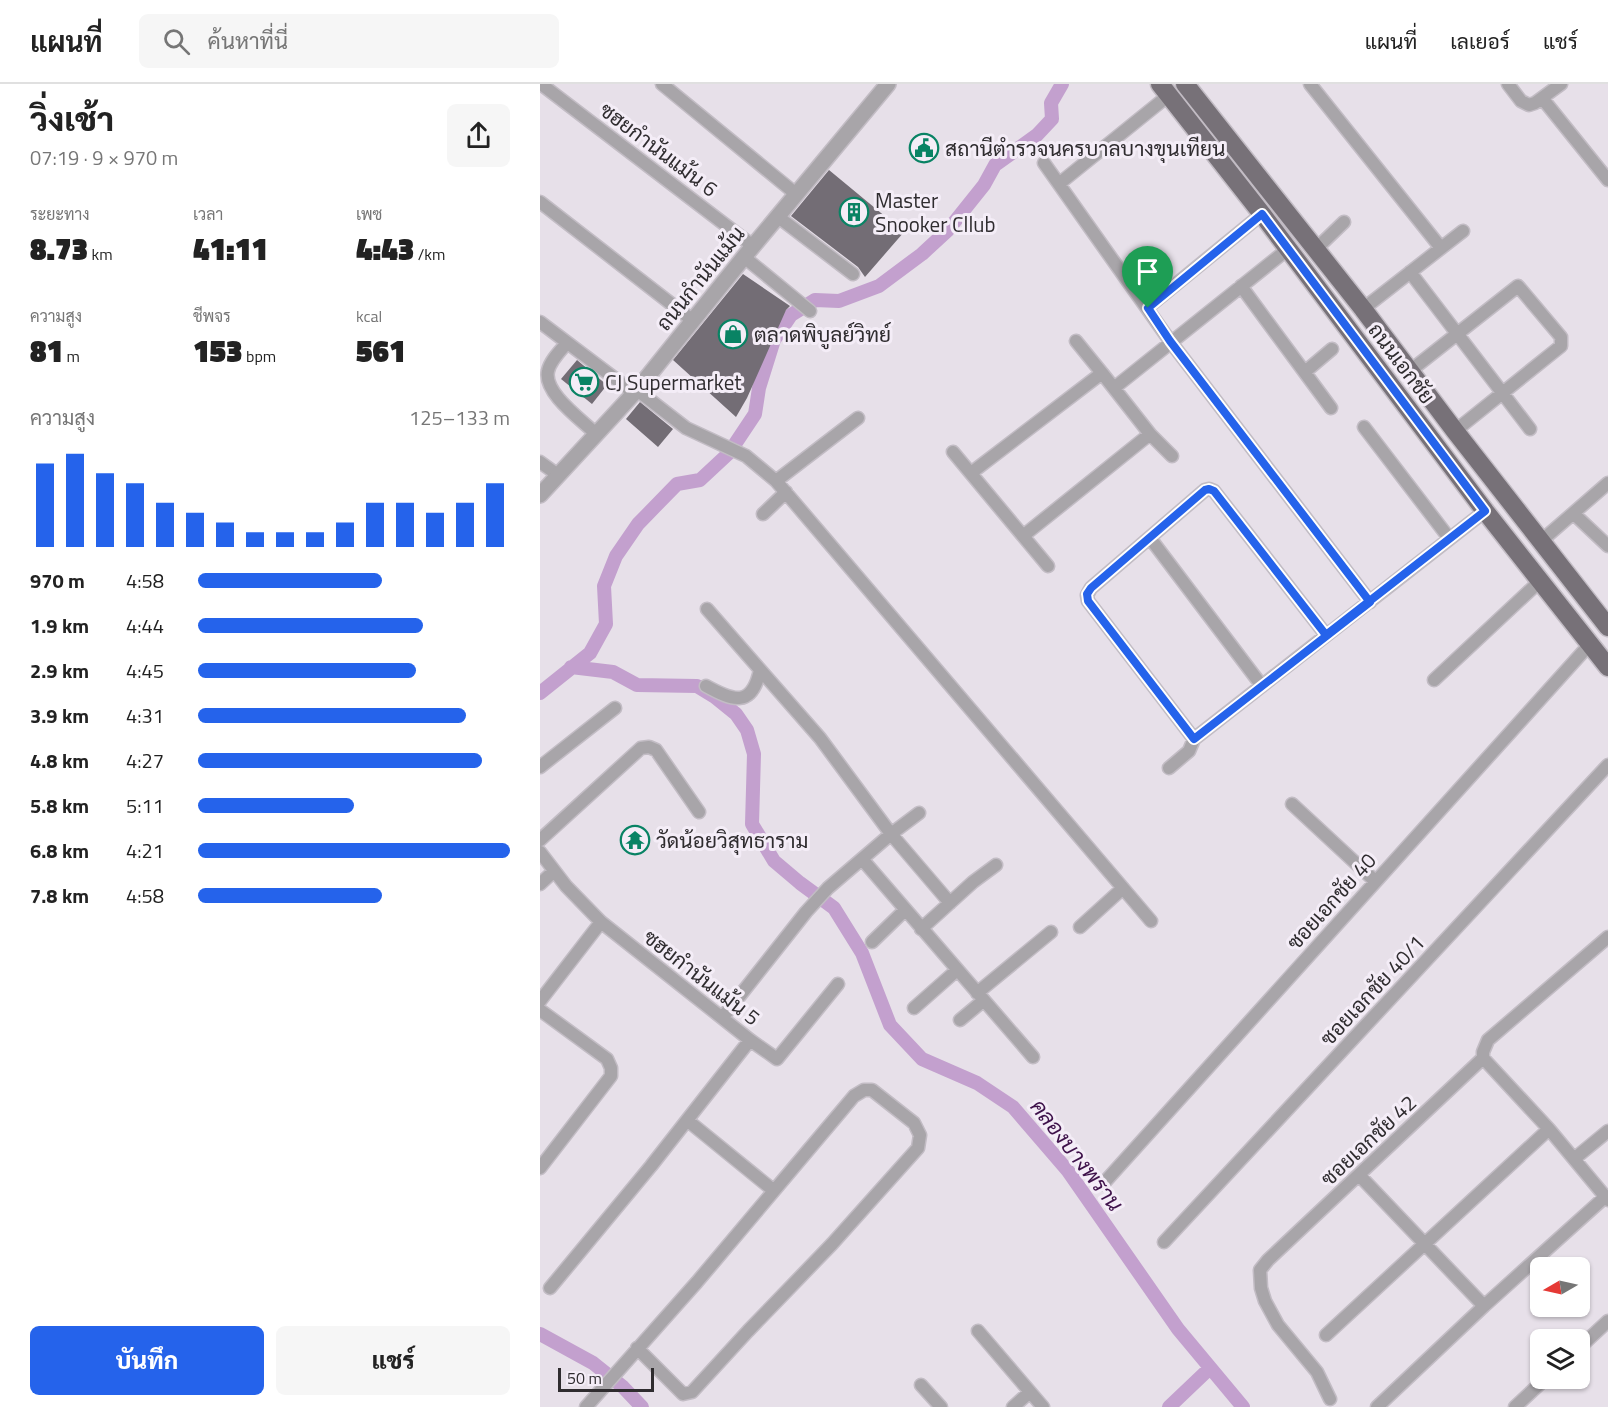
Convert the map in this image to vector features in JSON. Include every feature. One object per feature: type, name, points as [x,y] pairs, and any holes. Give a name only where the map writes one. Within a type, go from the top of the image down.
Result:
[{"type":"main road","name":"ถนนเอกชัย","points":[[1185,84],[1363,309],[1540,542],[1608,627]]},
{"type":"main road","name":"ถนนเอกชัย","points":[[1165,89],[1485,511],[1608,667]]},
{"type":"main road","points":[[1375,365],[1394,350]]},
{"type":"street","name":"ซฮยกำนันแม้น 6","points":[[541,84],[749,251],[788,293],[810,311]]},
{"type":"street","points":[[662,84],[796,194]]},
{"type":"street","name":"ถนนกำนันแม้น","points":[[540,495],[635,392],[777,216],[888,84]]},
{"type":"street","points":[[1310,84],[1441,248]]},
{"type":"street","points":[[1508,84],[1521,101],[1529,105],[1562,84]]},
{"type":"street","points":[[1060,183],[1165,89]]},
{"type":"street","points":[[1542,98],[1608,180]]},
{"type":"street","points":[[1044,163],[1170,341],[1370,602]]},
{"type":"street","points":[[540,202],[692,320]]},
{"type":"street","points":[[1148,308],[1262,214]]},
{"type":"street","points":[[777,216],[853,273]]},
{"type":"street","points":[[1316,249],[1344,222]]},
{"type":"street","points":[[1363,309],[1463,231]]},
{"type":"street","points":[[1114,388],[1288,249]]},
{"type":"street","points":[[1410,272],[1530,429]]},
{"type":"street","points":[[1241,286],[1306,371],[1331,408]]},
{"type":"street","points":[[1410,371],[1518,286],[1561,337],[1561,346],[1455,431]]},
{"type":"street","points":[[540,322],[686,428],[746,456],[776,481],[1151,921]]},
{"type":"street","points":[[1076,340],[1150,434],[1172,456]]},
{"type":"street","points":[[567,343],[554,358],[548,372],[549,384],[556,396],[596,434]]},
{"type":"street","points":[[1306,371],[1332,349]]},
{"type":"street","points":[[971,473],[1102,373]]},
{"type":"street","points":[[776,481],[858,418]]},
{"type":"street","points":[[1364,427],[1449,538]]},
{"type":"street","points":[[1023,536],[1150,434]]},
{"type":"street","points":[[953,452],[1048,566]]},
{"type":"street","points":[[540,462],[558,475]]},
{"type":"street","points":[[1540,542],[1608,483]]},
{"type":"street","points":[[1194,739],[1088,601],[1087,594],[1091,588],[1205,490],[1214,491],[1326,635]]},
{"type":"street","points":[[763,514],[786,492]]},
{"type":"street","points":[[1169,768],[1189,751],[1194,739],[1485,511]]},
{"type":"street","points":[[1574,514],[1608,546]]},
{"type":"street","points":[[1150,538],[1262,686]]},
{"type":"street","points":[[1434,680],[1540,581]]},
{"type":"street","points":[[707,609],[820,738],[891,834],[950,903]]},
{"type":"street","name":"ซอยเอกชัย 40","points":[[1103,1184],[1590,644]]},
{"type":"street","points":[[706,686],[733,699],[742,698],[757,684],[760,670]]},
{"type":"street","points":[[540,767],[615,708]]},
{"type":"street","points":[[540,840],[640,748],[649,747],[656,750],[699,812]]},
{"type":"street","name":"ซอยเอกชัย 40/1","points":[[1164,1242],[1608,765]]},
{"type":"street","points":[[1292,804],[1375,881]]},
{"type":"street","points":[[723,1017],[806,912],[828,888],[919,813]]},
{"type":"street","name":"ซฮยกำนันแม้น 5","points":[[540,852],[554,871],[601,922],[777,1059],[838,984]]},
{"type":"street","points":[[862,859],[1033,1057]]},
{"type":"street","points":[[921,929],[996,865]]},
{"type":"street","points":[[540,884],[554,871]]},
{"type":"street","points":[[1080,927],[1123,888]]},
{"type":"street","points":[[872,942],[905,910]]},
{"type":"street","points":[[540,1001],[601,922]]},
{"type":"street","points":[[960,1020],[980,997],[1051,932]]},
{"type":"street","name":"ซอยเอกชัย 42","points":[[1329,1399],[1317,1372],[1278,1325],[1261,1288],[1260,1270],[1483,1058],[1482,1052],[1488,1040],[1608,937]]},
{"type":"street","points":[[914,1008],[957,970]]},
{"type":"street","points":[[540,1011],[607,1059],[611,1068],[611,1076],[540,1168]]},
{"type":"street","points":[[550,1288],[750,1040]]},
{"type":"street","points":[[1377,1407],[1484,1306],[1607,1199],[1549,1129],[1483,1058]]},
{"type":"street","points":[[586,1407],[638,1348],[697,1282],[854,1096],[864,1090],[873,1090],[914,1123],[920,1135],[918,1148],[832,1244],[692,1392],[683,1394],[638,1348]]},
{"type":"street","points":[[687,1120],[773,1190]]},
{"type":"street","points":[[1326,1335],[1549,1129]]},
{"type":"street","points":[[1574,1159],[1608,1131]]},
{"type":"street","points":[[1359,1175],[1484,1306]]},
{"type":"street","points":[[1590,1339],[1606,1326]]},
{"type":"street","points":[[978,1331],[1043,1407]]},
{"type":"street","points":[[921,1385],[941,1407]]},
{"type":"street","points":[[1515,1407],[1534,1389]]},
{"type":"street","points":[[1013,1407],[1030,1392]]},
{"type":"building","points":[[829,170],[904,232],[865,277],[858,267],[791,216]]},
{"type":"building","name":"ตลาดพิบูลย์วิทย์","points":[[743,274],[790,306],[786,310],[747,398],[736,417],[673,360]]},
{"type":"building","name":"CJ Supermarket","points":[[577,360],[607,385],[592,404],[561,379]]},
{"type":"building","points":[[640,402],[673,429],[658,447],[626,419]]},
{"type":"waterway","points":[[540,693],[590,653],[606,624],[604,586],[616,556],[638,524],[677,484],[700,480],[729,453],[755,414],[759,388],[774,340],[791,315],[815,300],[839,301],[879,286],[922,254],[948,230],[984,185],[995,165],[1037,135],[1052,119],[1051,103],[1062,84]]},
{"type":"waterway","name":"คลองบางพราน","points":[[571,667],[613,672],[637,685],[697,686],[736,714],[747,730],[754,754],[752,824],[774,861],[834,908],[862,953],[890,1025],[922,1059],[977,1083],[1013,1107],[1068,1171],[1178,1329],[1243,1407]]},
{"type":"waterway","points":[[540,1334],[593,1363],[623,1387],[642,1407]]},
{"type":"waterway","points":[[1169,1407],[1210,1368]]},
{"type":"place","name":"สถานีตำรวจนครบาลบางขุนเทียน","points":[[924,148]]},
{"type":"place","name":"Master Snooker Cllub","points":[[854,212]]},
{"type":"place","name":"ตลาดพิบูลย์วิทย์","points":[[733,334]]},
{"type":"place","name":"CJ Supermarket","points":[[584,382]]},
{"type":"place","name":"วัดน้อยวิสุทธาราม","points":[[635,840]]},
{"type":"route","points":[[1148,308],[1170,341],[1370,602],[1194,739],[1088,601],[1087,594],[1091,588],[1205,490],[1214,491],[1326,635],[1370,602],[1485,511],[1262,214],[1148,308]]}]
